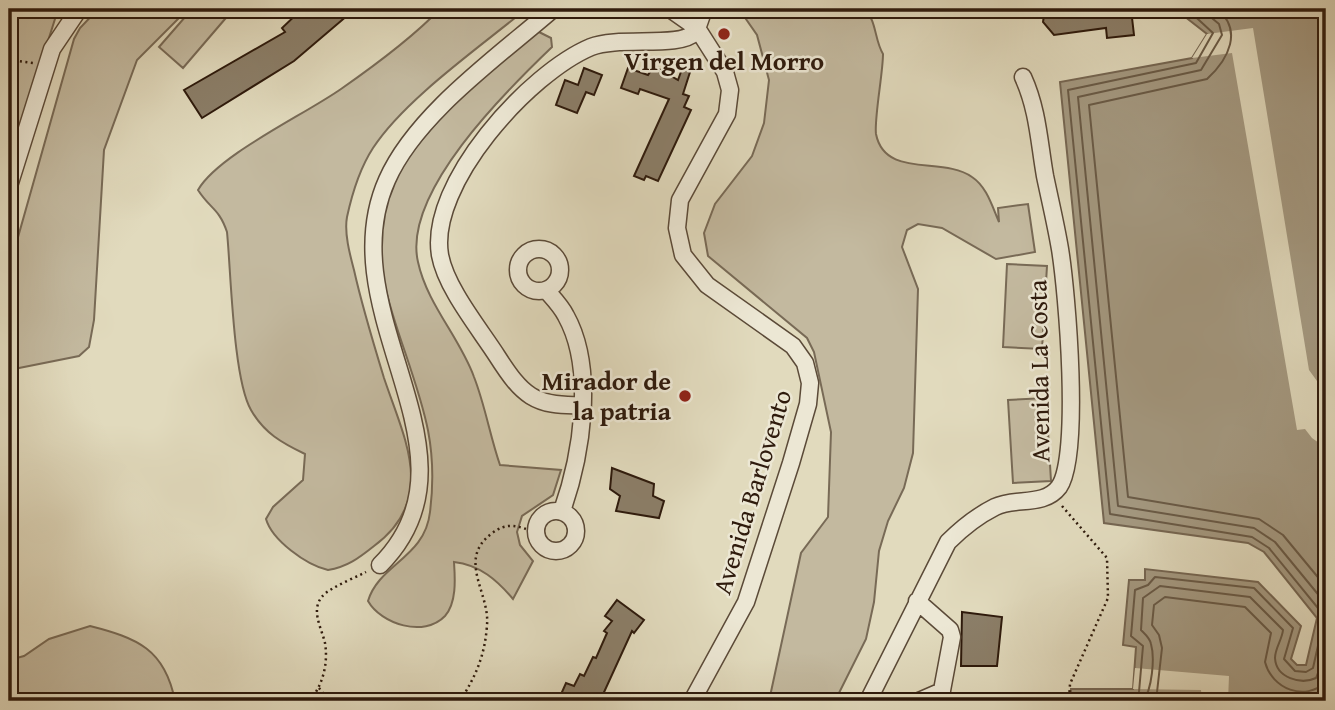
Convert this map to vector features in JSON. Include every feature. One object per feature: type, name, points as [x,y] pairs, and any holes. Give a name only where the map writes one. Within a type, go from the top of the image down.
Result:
[{"type":"street","points":[[9,186],[46,64],[60,35],[79,9]]},
{"type":"street","points":[[380,565],[400,543],[410,524],[418,503],[422,475],[419,446],[376,293],[372,248],[378,204],[396,162],[423,125],[553,9]]},
{"type":"street","points":[[670,9],[697,28]]},
{"type":"street","points":[[582,405],[556,405],[536,400],[511,378],[445,274],[439,245],[442,215],[484,138],[518,99],[558,67],[601,44],[621,40],[676,41],[692,35],[704,9]]},
{"type":"street","name":"Avenida Barlovento","points":[[692,701],[746,603],[794,453],[810,390],[805,363],[793,346],[700,278],[680,246],[677,218],[680,200],[724,120],[730,96],[725,72],[697,28]]},
{"type":"street","name":"Avenida La Costa","points":[[868,701],[948,542],[964,527],[1004,503],[1033,501],[1053,494],[1064,480],[1068,461],[1066,301],[1038,120],[1023,78]]},
{"type":"street","points":[[546,290],[567,316],[579,352],[582,405],[578,460],[562,511]]},
{"type":"street","points":[[562,511],[569,515],[577,528],[572,544],[559,551],[551,551],[538,541],[536,533],[537,526],[546,513],[562,511]]},
{"type":"street","points":[[917,601],[950,629],[952,638],[941,696],[919,701]]},
{"type":"path","points":[[9,60],[46,64]]},
{"type":"path","points":[[1053,494],[1107,558],[1108,598],[1070,684],[1069,701]]},
{"type":"path","points":[[460,701],[479,672],[488,622],[474,570],[477,551],[485,538],[504,526],[517,525],[536,533]]},
{"type":"path","points":[[297,701],[314,695],[324,675],[325,642],[317,620],[319,601],[326,593],[380,565]]},
{"type":"path","points":[[318,688],[329,701]]},
{"type":"shaded area","points":[[9,9],[63,9],[55,19],[9,164]]},
{"type":"shaded area","points":[[98,9],[188,9],[137,60],[104,150],[94,320],[89,347],[79,356],[9,370],[9,269],[74,39],[80,28]]},
{"type":"shaded area","points":[[192,9],[213,9],[225,19],[183,68],[159,47]]},
{"type":"shaded area","points":[[440,9],[526,9],[444,74],[404,111],[373,148],[357,181],[347,217],[348,244],[372,337],[406,445],[411,488],[405,508],[394,528],[358,558],[328,570],[310,563],[282,543],[266,519],[273,507],[303,480],[305,454],[274,436],[251,410],[240,375],[227,232],[217,213],[198,190],[224,163],[354,80],[405,41]]},
{"type":"shaded area","points":[[739,9],[864,9],[871,19],[883,54],[876,127],[882,148],[891,157],[903,162],[960,171],[972,177],[985,191],[999,222],[998,208],[1028,204],[1035,252],[996,259],[942,228],[918,224],[907,230],[902,247],[918,289],[913,453],[904,488],[888,521],[879,551],[874,602],[866,639],[835,701],[769,701],[801,553],[828,517],[831,432],[814,352],[807,338],[708,256],[704,233],[715,204],[752,156],[764,123],[769,80],[757,35]]},
{"type":"shaded area","points":[[537,31],[551,38],[552,47],[485,116],[441,175],[426,205],[417,235],[418,262],[436,307],[461,348],[474,377],[500,465],[561,470],[553,495],[522,516],[517,532],[520,545],[533,561],[513,599],[487,574],[472,566],[454,562],[452,604],[445,616],[426,626],[404,625],[383,616],[368,601],[374,588],[411,551],[426,528],[432,489],[431,449],[424,412],[393,317],[380,262],[378,206],[408,157],[441,118]]},
{"type":"shaded area","points":[[1007,264],[1047,266],[1042,349],[1003,347]]},
{"type":"shaded area","points":[[1046,398],[1051,481],[1013,483],[1008,400]]},
{"type":"shaded area","points":[[90,626],[122,635],[146,648],[164,669],[175,701],[9,701],[9,660],[24,656],[49,639]]},
{"type":"water","points":[[1175,9],[1326,9],[1326,701],[1071,701],[1071,689],[1133,689],[1136,647],[1123,645],[1129,580],[1145,580],[1145,569],[1258,582],[1301,626],[1291,659],[1297,665],[1306,665],[1317,618],[1264,552],[1248,543],[1104,523],[1060,82],[1192,58],[1207,34]]},
{"type":"pier","points":[[1253,28],[1309,370],[1317,381],[1326,380],[1326,448],[1305,429],[1297,430],[1232,53],[1192,58],[1207,34]]},
{"type":"pier","points":[[1135,668],[1229,676],[1228,701],[1202,701],[1201,690],[1133,689]]},
{"type":"building","points":[[302,9],[355,9],[294,61],[202,118],[184,90],[285,32],[282,28]]},
{"type":"building","points":[[1045,9],[1075,9],[1082,18],[1101,16],[1100,9],[1131,9],[1134,35],[1107,38],[1106,28],[1054,35],[1043,22]]},
{"type":"building","points":[[654,66],[678,80],[682,69],[690,72],[683,94],[689,96],[684,107],[691,110],[658,181],[646,176],[644,180],[634,176],[669,99],[640,89],[638,94],[621,88],[628,68],[648,75]]},
{"type":"building","points":[[584,68],[602,75],[594,95],[586,92],[577,113],[556,105],[565,80],[578,85]]},
{"type":"building","points":[[612,468],[654,484],[653,496],[664,501],[659,518],[616,511],[620,496],[610,489]]},
{"type":"building","points":[[617,600],[644,620],[634,633],[632,631],[600,701],[558,701],[566,683],[574,686],[580,674],[584,676],[593,657],[596,658],[607,633],[604,631],[612,621],[605,616]]},
{"type":"building","points":[[962,612],[1002,617],[997,666],[961,666]]},
{"type":"place","name":"Virgen del Morro","points":[[724,34]]},
{"type":"place","name":"Mirador de la patria","points":[[685,396]]}]
